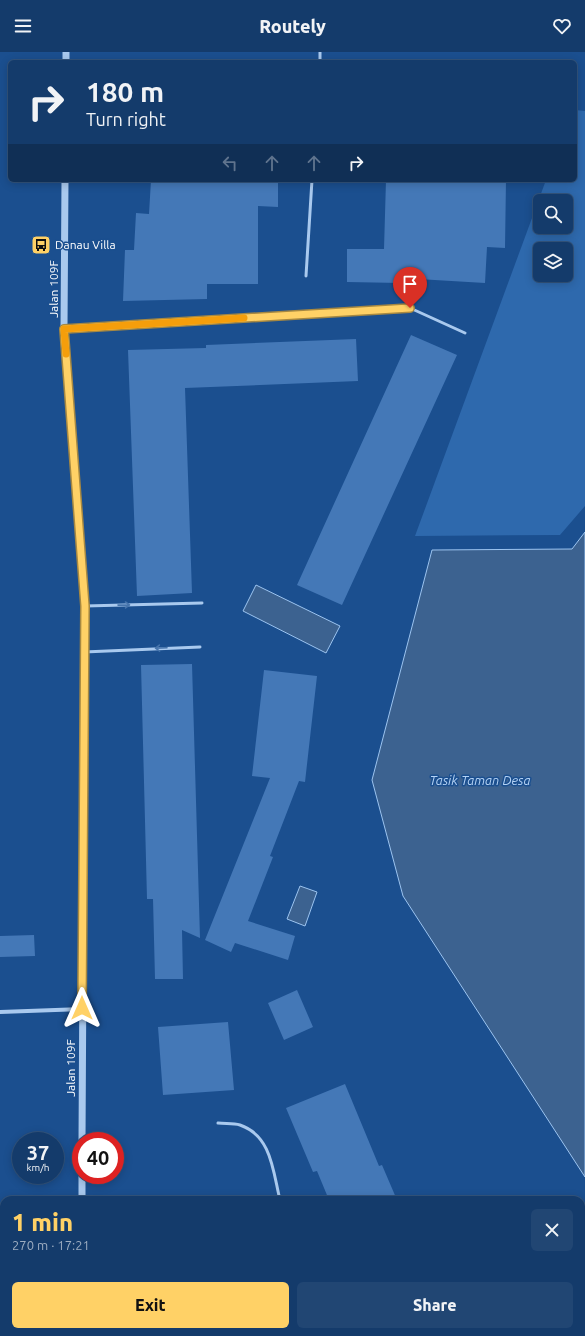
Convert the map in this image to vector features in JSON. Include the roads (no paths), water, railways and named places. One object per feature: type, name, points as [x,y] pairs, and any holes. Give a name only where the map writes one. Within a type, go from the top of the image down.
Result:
[{"type":"street","name":"Jalan 109F","points":[[65,182],[64,329],[85,606],[82,1132]]},
{"type":"street","points":[[0,1012],[82,1008]]},
{"type":"street","points":[[82,1184],[82,1196]]},
{"type":"lane","points":[[306,276],[312,182]]},
{"type":"lane","points":[[64,329],[410,308],[465,332]]},
{"type":"lane","points":[[85,606],[202,603]]},
{"type":"lane","points":[[84,652],[200,647]]},
{"type":"lane","points":[[218,1123],[238,1124],[254,1131],[266,1146],[279,1196]]},
{"type":"water","name":"Tasik Taman Desa","points":[[585,532],[585,1177],[403,896],[372,780],[432,550],[572,549]]},
{"type":"water","points":[[256,585],[340,626],[326,653],[243,611]]},
{"type":"water","points":[[300,886],[317,892],[305,926],[287,919]]},
{"type":"place","name":"Danau Villa","points":[[41,245]]}]
